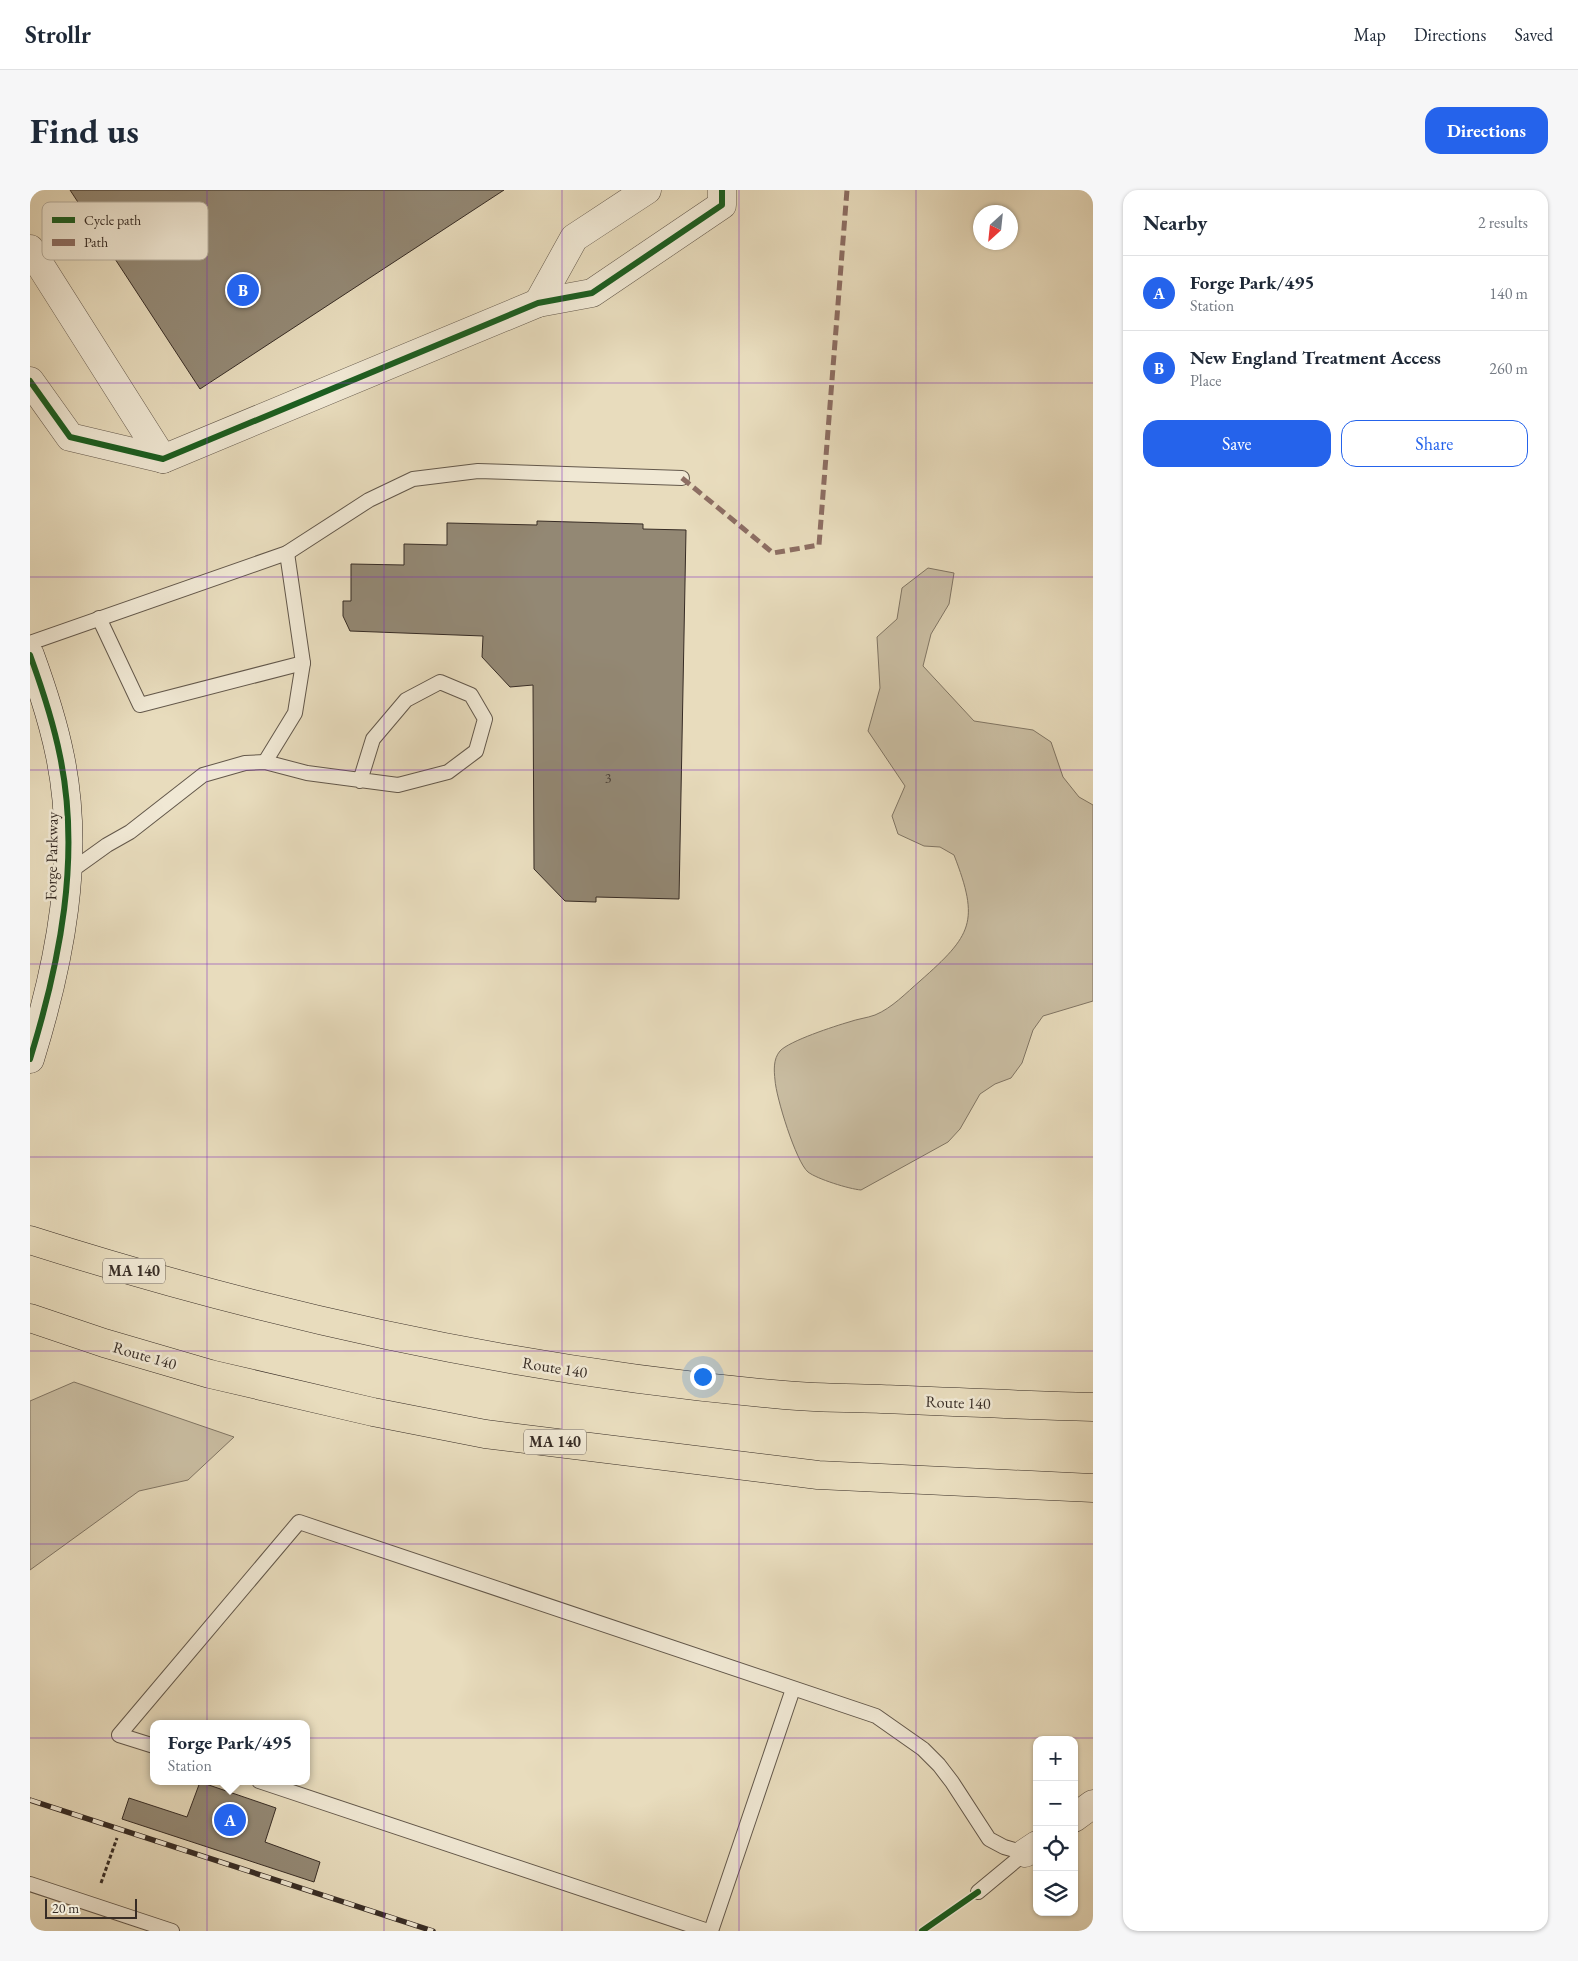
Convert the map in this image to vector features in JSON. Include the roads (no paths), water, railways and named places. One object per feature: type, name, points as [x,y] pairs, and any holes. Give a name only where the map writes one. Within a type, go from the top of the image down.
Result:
[{"type":"main road","name":"Route 140","points":[[30,1240],[101,1262],[287,1313],[408,1340],[564,1369],[674,1384],[786,1395],[1093,1407]]},
{"type":"main road","name":"Route 140","points":[[30,1318],[95,1340],[210,1374],[374,1412],[485,1434],[818,1475],[1093,1488]]},
{"type":"street","points":[[538,302],[574,238],[647,190]]},
{"type":"street","points":[[30,381],[70,437],[163,459],[538,302],[592,293],[722,205],[722,190]]},
{"type":"street","points":[[30,249],[163,459]]},
{"type":"street","name":"Forge Parkway","points":[[30,655],[48,704],[60,758],[67,816],[68,873],[61,931],[51,985],[30,1059]]},
{"type":"street","points":[[1078,1815],[1093,1804]]},
{"type":"lane","points":[[30,643],[287,553],[369,500],[413,479],[478,471],[682,478]]},
{"type":"lane","points":[[265,762],[295,712],[303,663],[287,553]]},
{"type":"lane","points":[[99,618],[140,705],[303,663]]},
{"type":"lane","points":[[68,873],[107,845],[130,832],[203,775],[245,763],[265,762],[307,773],[360,781],[398,785],[448,772],[476,750],[485,719],[471,695],[440,682],[406,700],[373,739],[360,781]]},
{"type":"lane","points":[[150,1745],[119,1735],[299,1522],[876,1716],[939,1764],[988,1839],[1004,1848],[1031,1849]]},
{"type":"lane","points":[[271,1785],[710,1931],[793,1689]]},
{"type":"lane","points":[[978,1892],[1031,1849]]},
{"type":"lane","points":[[30,1884],[172,1931]]},
{"type":"railway","points":[[30,1800],[433,1931]]},
{"type":"place","name":"New England Treatment Access","points":[[243,290]]},
{"type":"place","name":"Forge Park/495","points":[[230,1820]]}]
